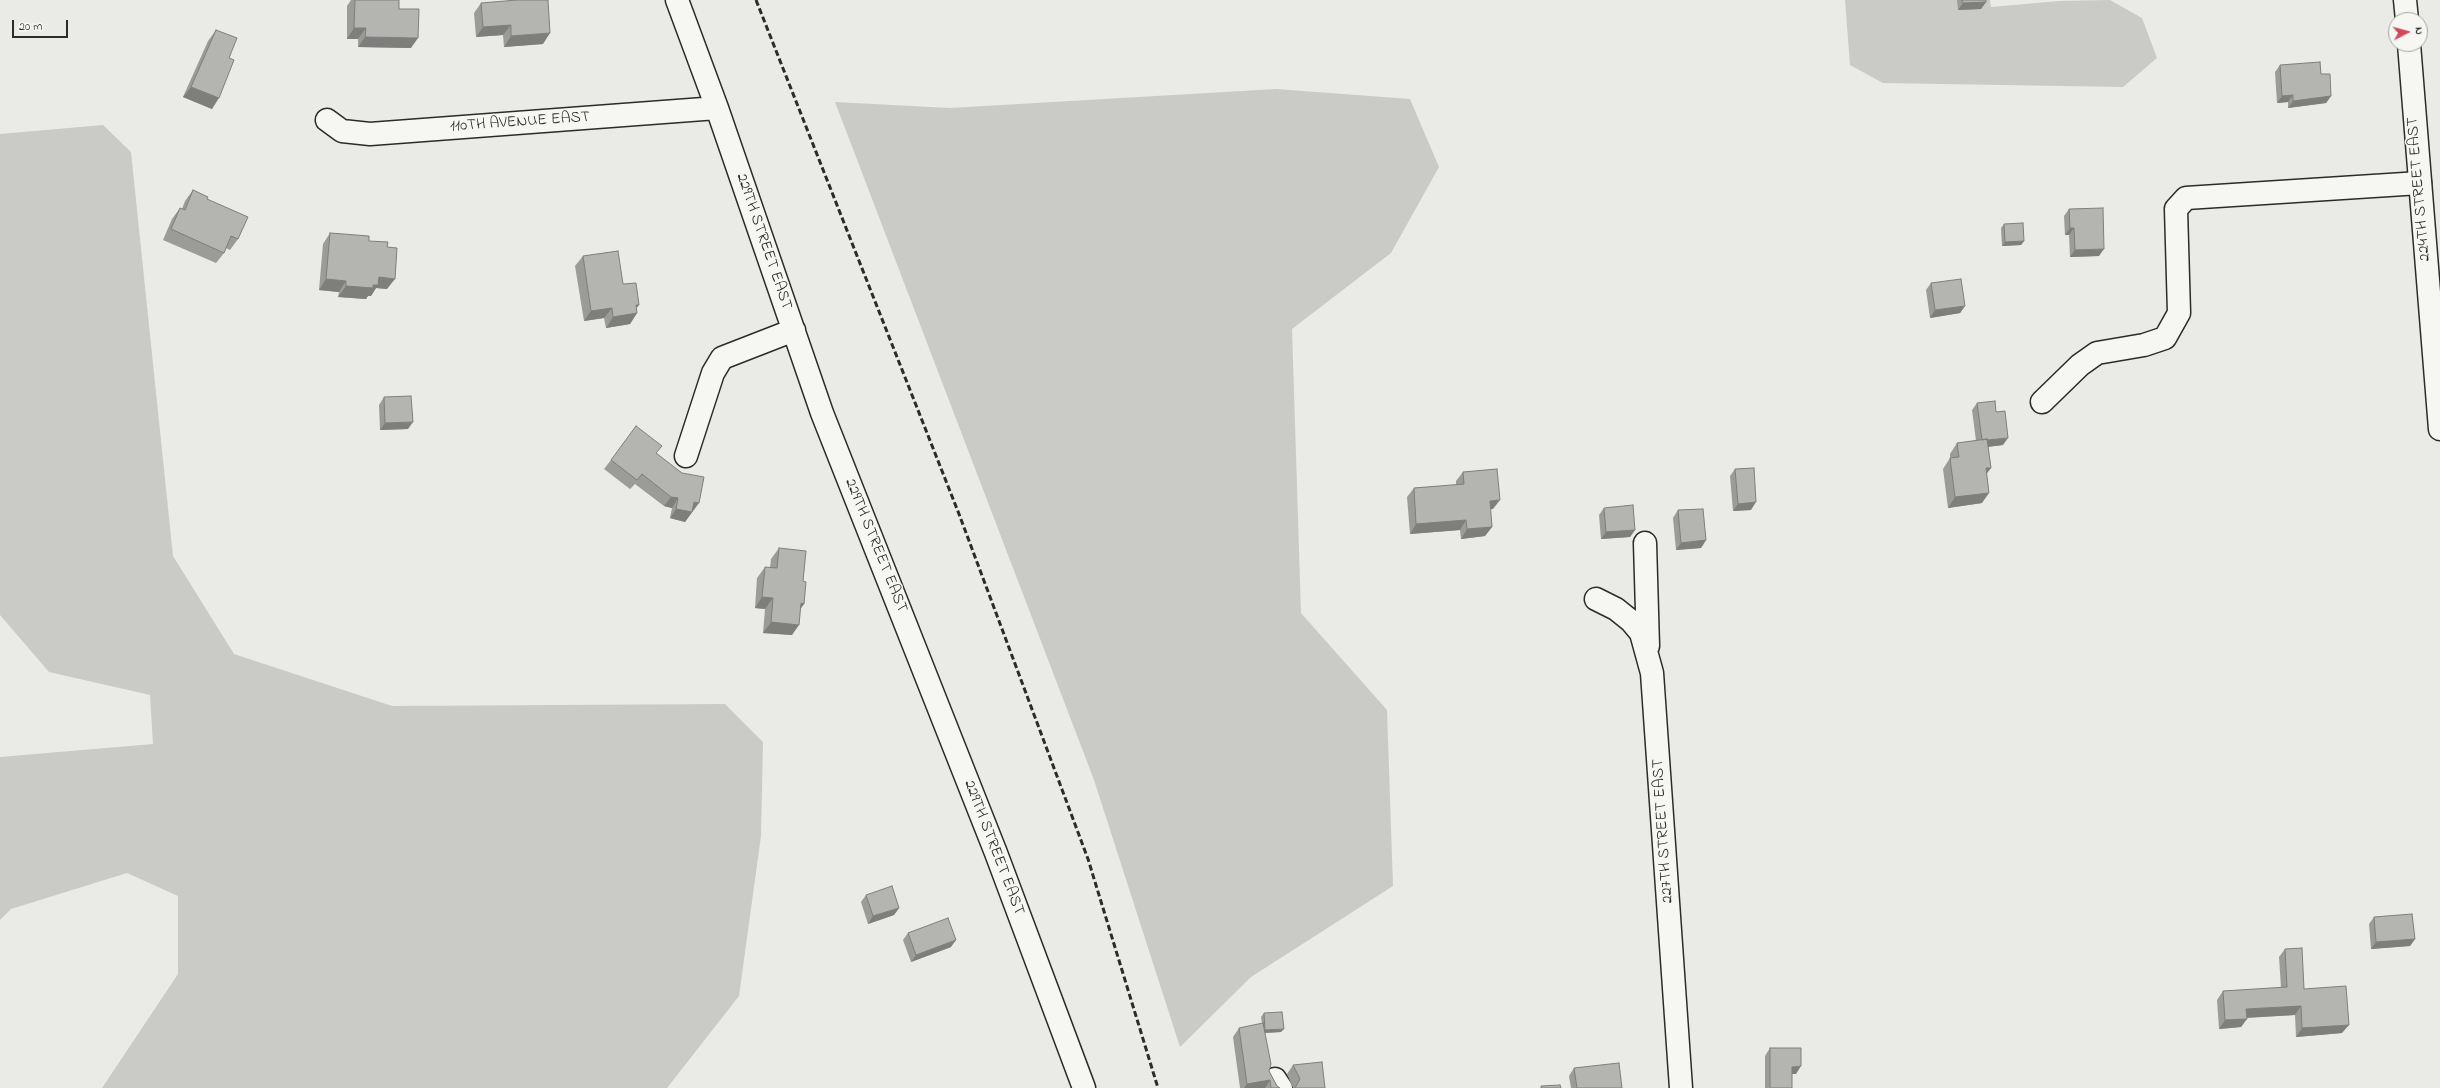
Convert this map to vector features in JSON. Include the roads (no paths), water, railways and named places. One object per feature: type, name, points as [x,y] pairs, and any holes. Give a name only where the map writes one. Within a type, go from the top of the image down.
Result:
[{"type":"street","name":"229TH STREET EAST","points":[[676,0],[717,108],[822,413],[996,853],[1084,1088]]},
{"type":"street","points":[[2405,0],[2406,12]]},
{"type":"street","name":"224TH STREET EAST","points":[[2410,52],[2440,429]]},
{"type":"street","name":"110TH AVENUE EAST","points":[[327,120],[342,131],[370,134],[717,108]]},
{"type":"street","points":[[2042,402],[2080,365],[2097,354],[2144,345],[2165,338],[2179,312],[2176,209],[2186,198],[2420,183]]},
{"type":"street","points":[[686,456],[713,373],[722,358],[794,330]]},
{"type":"street","points":[[1645,543],[1648,654]]},
{"type":"street","name":"227TH STREET EAST","points":[[1596,599],[1616,609],[1631,621],[1641,633],[1648,654],[1654,688],[1681,1088]]},
{"type":"railway","points":[[756,0],[959,514],[1088,859],[1158,1088]]}]
